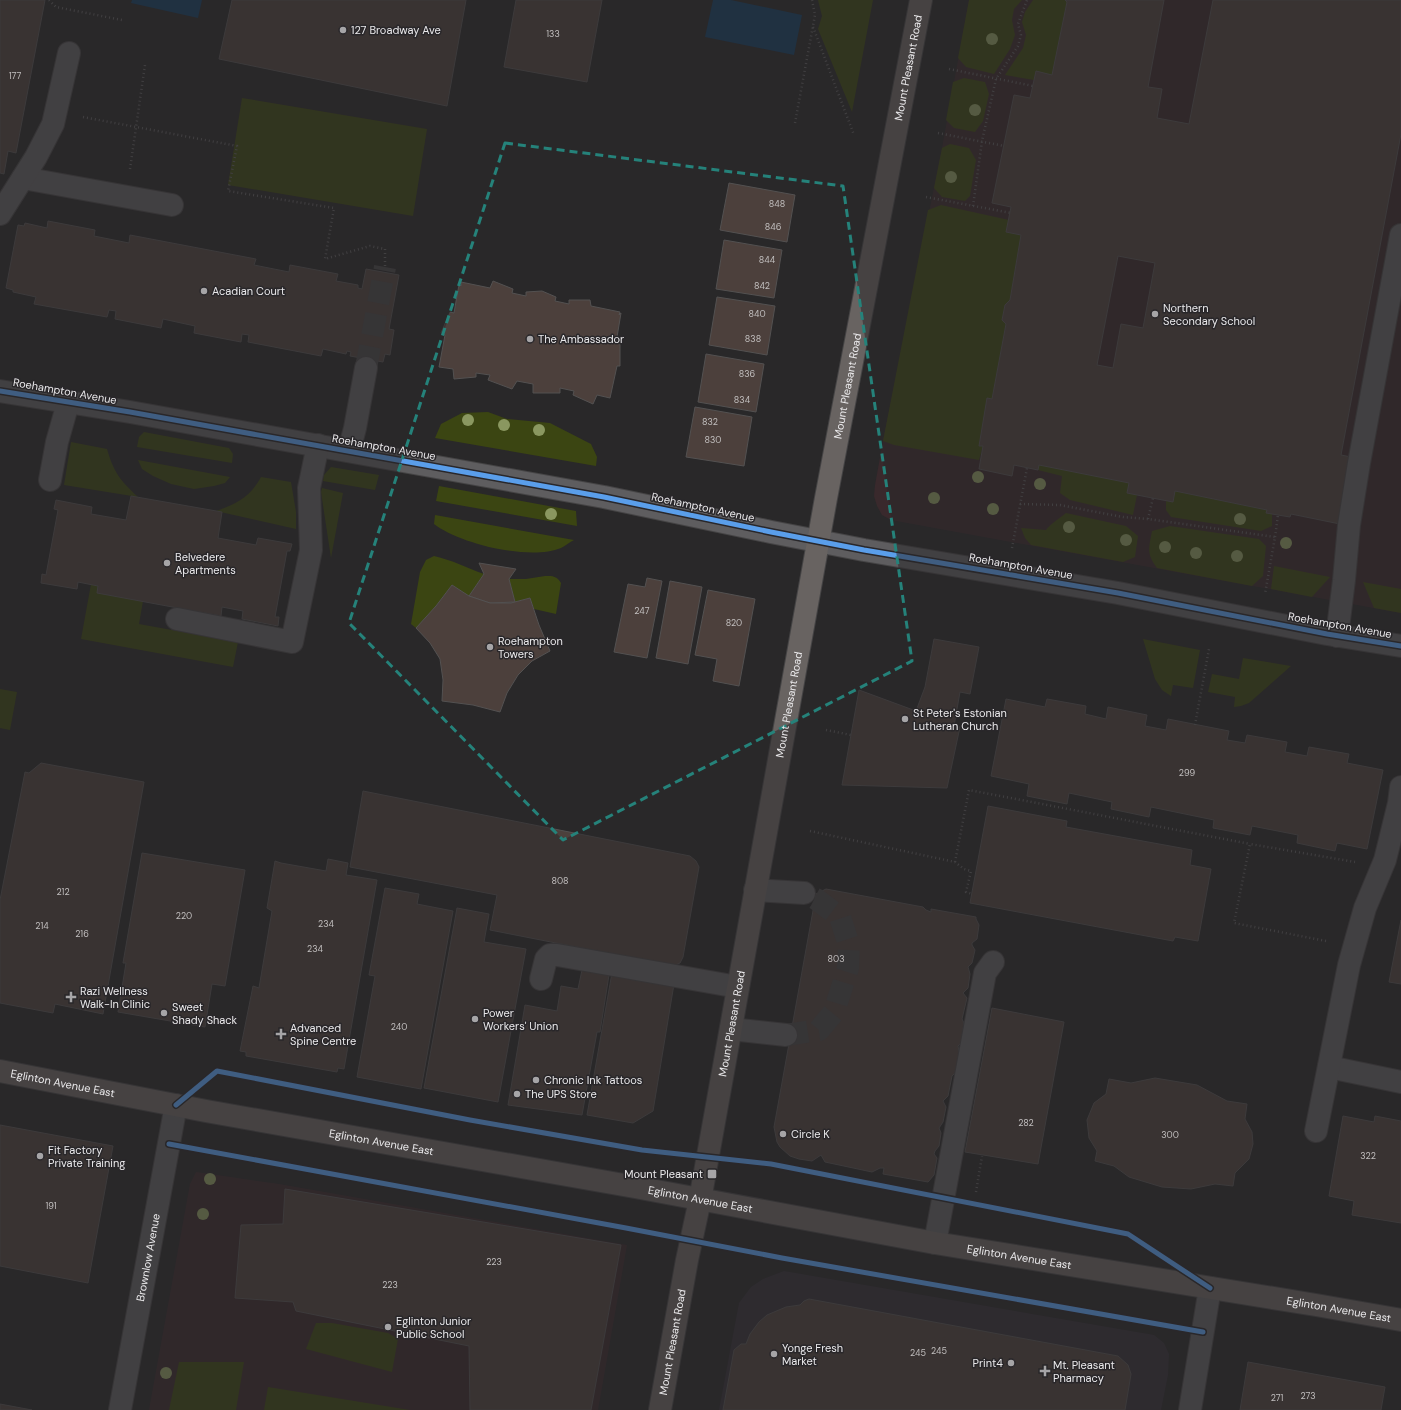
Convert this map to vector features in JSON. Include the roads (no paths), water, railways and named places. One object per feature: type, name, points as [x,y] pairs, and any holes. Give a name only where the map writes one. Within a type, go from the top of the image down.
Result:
[{"type":"main road","name":"Mount Pleasant Road","points":[[660,1410],[687,1260],[700,1200],[819,541],[921,0]]},
{"type":"main road","name":"Eglinton Avenue East","points":[[0,1071],[176,1105],[762,1210],[936,1243],[1401,1320]]},
{"type":"street","points":[[0,214],[36,157],[53,124],[69,53]]},
{"type":"street","points":[[23,178],[172,205]]},
{"type":"street","points":[[1337,636],[1357,479],[1401,236]]},
{"type":"street","points":[[349,451],[355,428],[366,368]]},
{"type":"street","name":"Roehampton Avenue","points":[[0,391],[130,412],[604,497],[770,532],[1118,593],[1337,636],[1401,646]]},
{"type":"street","points":[[50,480],[57,442],[68,403]]},
{"type":"street","points":[[177,619],[292,642],[311,550],[309,488],[318,445]]},
{"type":"street","points":[[1316,1130],[1349,965],[1365,908],[1385,860],[1399,803],[1401,787]]},
{"type":"street","points":[[755,890],[804,893]]},
{"type":"street","points":[[541,979],[546,959],[550,955],[557,954],[738,986]]},
{"type":"street","points":[[936,1243],[985,973],[993,962]]},
{"type":"street","points":[[731,1029],[786,1035]]},
{"type":"street","points":[[1329,1068],[1401,1082]]},
{"type":"street","name":"Brownlow Avenue","points":[[120,1410],[176,1105]]},
{"type":"street","points":[[1190,1410],[1210,1288]]},
{"type":"water","points":[[132,0],[202,0],[198,18],[131,3]]},
{"type":"water","points":[[713,0],[731,0],[802,15],[794,55],[705,37]]},
{"type":"tunnel","points":[[366,368],[385,267]]},
{"type":"tunnel","points":[[786,1035],[819,1030],[834,1012],[848,968],[849,945],[840,917],[816,899],[804,893]]},
{"type":"place","name":"127 Broadway Ave","points":[[343,30]]},
{"type":"place","name":"Acadian Court","points":[[204,291]]},
{"type":"place","name":"Northern Secondary School","points":[[1155,314]]},
{"type":"place","name":"The Ambassador","points":[[530,339]]},
{"type":"place","name":"Belvedere Apartments","points":[[167,563]]},
{"type":"place","name":"Roehampton Towers","points":[[490,647]]},
{"type":"place","name":"St Peter's Estonian Lutheran Church","points":[[905,719]]},
{"type":"place","name":"Razi Wellness Walk-In Clinic","points":[[71,997]]},
{"type":"place","name":"Sweet Shady Shack","points":[[164,1013]]},
{"type":"place","name":"Power Workers' Union","points":[[475,1019]]},
{"type":"place","name":"Advanced Spine Centre","points":[[281,1034]]},
{"type":"place","name":"Chronic Ink Tattoos","points":[[536,1080]]},
{"type":"place","name":"The UPS Store","points":[[517,1094]]},
{"type":"place","name":"Circle K","points":[[783,1134]]},
{"type":"place","name":"Fit Factory Private Training","points":[[40,1156]]},
{"type":"place","name":"Mount Pleasant","points":[[712,1174]]},
{"type":"place","name":"Eglinton Junior Public School","points":[[388,1327]]},
{"type":"place","name":"Yonge Fresh Market","points":[[774,1354]]},
{"type":"place","name":"Print4","points":[[1011,1363]]},
{"type":"place","name":"Mt. Pleasant Pharmacy","points":[[1045,1371]]}]
